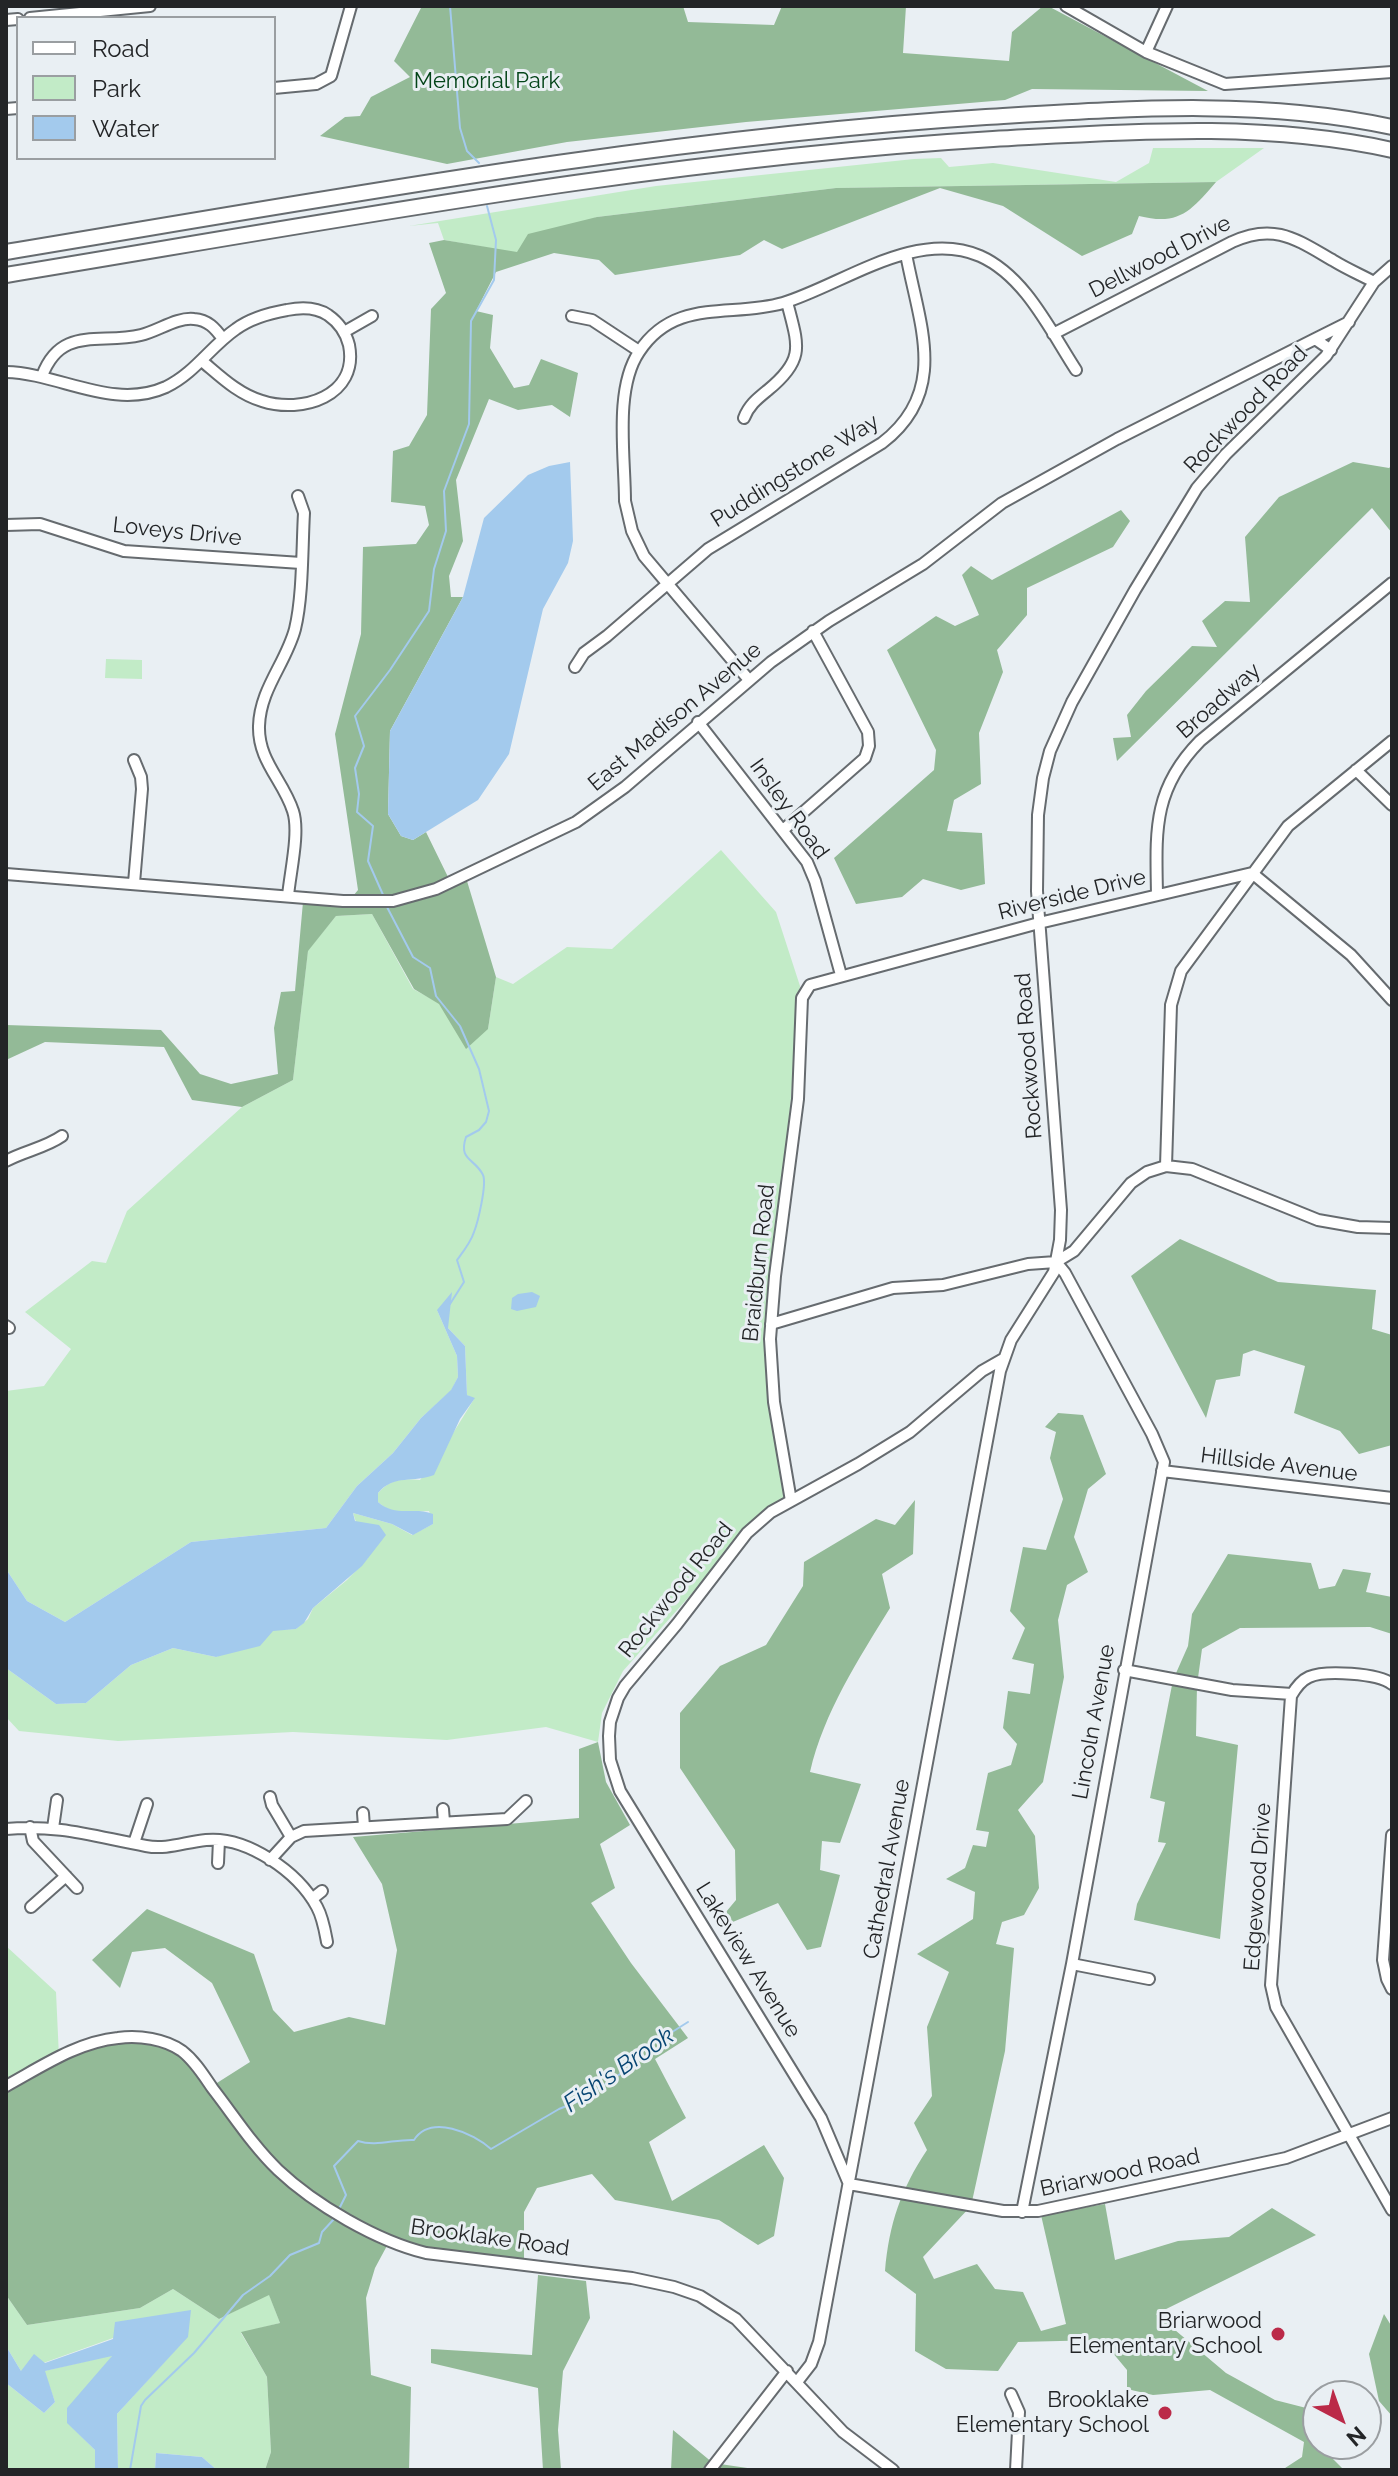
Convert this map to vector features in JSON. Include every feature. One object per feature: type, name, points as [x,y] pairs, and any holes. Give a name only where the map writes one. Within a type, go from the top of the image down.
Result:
[{"type":"highway","points":[[6,252],[597,156],[853,127],[1034,114],[1228,109],[1329,116],[1392,127]]},
{"type":"highway","points":[[6,275],[522,190],[677,168],[851,149],[1036,137],[1227,131],[1325,137],[1392,150]]},
{"type":"street","points":[[50,16],[150,6]]},
{"type":"street","points":[[276,88],[316,84],[331,76],[351,6]]},
{"type":"street","points":[[1066,6],[1146,52],[1225,84],[1392,72]]},
{"type":"street","points":[[1146,52],[1167,6]]},
{"type":"street","name":"Dellwood Drive","points":[[1053,334],[1250,235],[1272,233],[1291,237],[1374,282]]},
{"type":"street","points":[[749,680],[638,546],[625,501],[625,386],[639,351],[664,327],[685,316],[709,310],[752,309],[787,302],[867,267],[906,254],[941,249],[980,256],[1013,279],[1076,370]]},
{"type":"street","name":"Puddingstone Way","points":[[575,667],[584,653],[718,542],[882,443],[912,413],[922,390],[926,365],[906,254]]},
{"type":"street","name":"Rockwood Road","points":[[610,1760],[610,1722],[625,1686],[747,1533],[771,1512],[910,1432],[982,1371],[1003,1359],[1011,1340],[1050,1280],[1060,1240],[1061,1210],[1039,923],[1037,838],[1040,796],[1050,751],[1067,711],[1197,488],[1226,454],[1329,353],[1374,282],[1392,266]]},
{"type":"street","points":[[744,418],[752,403],[789,372],[796,359],[797,342],[787,302]]},
{"type":"street","points":[[6,372],[42,376],[89,391],[151,392],[176,382],[223,339],[246,323],[304,308],[326,314],[344,332],[350,352],[348,371],[333,393],[315,402],[285,405],[259,401],[230,384],[202,361]]},
{"type":"street","points":[[344,332],[372,316]]},
{"type":"street","points":[[572,316],[592,320],[639,351]]},
{"type":"street","points":[[42,376],[49,358],[69,344],[137,336],[184,319],[209,323],[223,339]]},
{"type":"street","name":"East Madison Avenue","points":[[6,874],[379,901],[393,901],[436,889],[586,816],[625,787],[749,680],[813,631],[923,564],[1010,498],[1117,439],[1350,321]]},
{"type":"street","points":[[1310,342],[1329,353]]},
{"type":"street","points":[[288,896],[294,815],[268,765],[259,730],[267,687],[294,631],[304,513],[298,496]]},
{"type":"street","name":"Loveys Drive","points":[[6,525],[40,524],[124,551],[301,563]]},
{"type":"street","name":"Broadway","points":[[1157,895],[1157,819],[1165,792],[1180,764],[1200,741],[1392,583]]},
{"type":"street","points":[[783,830],[861,762],[869,746],[868,732],[813,631]]},
{"type":"street","name":"Insley Road","points":[[698,722],[812,871],[841,975]]},
{"type":"street","points":[[1166,1166],[1171,1005],[1187,960],[1298,816],[1392,741]]},
{"type":"street","points":[[134,760],[142,789],[134,883]]},
{"type":"street","points":[[1356,770],[1392,805]]},
{"type":"street","points":[[1252,873],[1351,955],[1392,1000]]},
{"type":"street","name":"Riverside Drive","points":[[800,1077],[803,996],[815,982],[1039,923],[1252,873]]},
{"type":"street","name":"Braidburn Road","points":[[791,1501],[774,1402],[771,1324],[800,1077]]},
{"type":"street","points":[[6,1161],[50,1145],[62,1136]]},
{"type":"street","points":[[771,1324],[893,1288],[943,1285],[1028,1264],[1056,1262],[1074,1251],[1131,1183],[1147,1172],[1166,1166],[1192,1169],[1318,1220],[1358,1227],[1392,1228]]},
{"type":"street","name":"Lincoln Avenue","points":[[1022,2212],[1072,1964],[1163,1456],[1065,1273],[1056,1262]]},
{"type":"street","name":"Cathedral Avenue","points":[[797,2382],[817,2350],[1003,1359]]},
{"type":"street","name":"Hillside Avenue","points":[[1162,1471],[1392,1498]]},
{"type":"street","points":[[1124,1670],[1232,1690],[1292,1694],[1302,1681],[1319,1675],[1373,1675],[1392,1684]]},
{"type":"street","name":"Edgewood Drive","points":[[1292,1694],[1272,1989],[1276,2007],[1392,2210]]},
{"type":"street","name":"Lakeview Avenue","points":[[610,1760],[620,1791],[821,2118],[849,2184]]},
{"type":"street","points":[[270,1797],[291,1837]]},
{"type":"street","points":[[53,1828],[57,1800]]},
{"type":"street","points":[[270,1860],[291,1837],[304,1831],[507,1819],[526,1801]]},
{"type":"street","points":[[134,1843],[147,1804]]},
{"type":"street","points":[[443,1809],[444,1822]]},
{"type":"street","points":[[363,1813],[364,1827]]},
{"type":"street","points":[[7,1827],[53,1828],[169,1847],[219,1840],[246,1846],[270,1860],[312,1899],[322,1918],[327,1942]]},
{"type":"street","points":[[30,1827],[33,1841],[77,1888]]},
{"type":"street","points":[[1392,1835],[1383,1960],[1392,1989]]},
{"type":"street","points":[[218,1863],[219,1840]]},
{"type":"street","points":[[31,1907],[66,1876]]},
{"type":"street","points":[[312,1899],[322,1891]]},
{"type":"street","points":[[1072,1964],[1149,1979]]},
{"type":"street","name":"Brooklake Road","points":[[6,2086],[71,2052],[101,2041],[129,2037],[162,2041],[191,2059],[245,2132],[287,2177],[318,2201],[396,2244],[426,2253],[632,2278],[700,2296],[725,2310],[851,2440],[893,2470]]},
{"type":"street","name":"Briarwood Road","points":[[849,2184],[1003,2211],[1051,2209],[1266,2163],[1309,2151],[1392,2118]]},
{"type":"street","points":[[710,2470],[787,2371]]},
{"type":"street","points":[[1011,2394],[1019,2412],[1016,2470]]},
{"type":"green space","name":"Memorial Park","points":[[422,6],[683,6],[688,22],[774,25],[782,6],[906,6],[903,53],[1009,61],[1012,32],[1043,6],[1048,6],[1208,91],[1032,89],[1005,100],[746,122],[567,142],[447,164],[320,136],[345,117],[360,116],[371,97],[410,77],[394,61]]},
{"type":"green space","points":[[1153,148],[1264,148],[1216,182],[836,188],[597,217],[517,253],[444,240],[438,223],[409,226],[656,186],[914,159],[941,158],[949,167],[993,163],[1116,182],[1149,163]]},
{"type":"green space","points":[[1216,182],[1183,214],[1164,219],[1139,216],[1132,234],[1082,256],[1003,206],[940,188],[782,249],[764,240],[740,255],[615,275],[599,260],[554,253],[496,272],[476,311],[493,315],[490,348],[514,388],[529,385],[541,359],[578,373],[570,417],[552,405],[518,410],[489,399],[456,480],[463,541],[449,576],[451,597],[463,597],[390,731],[388,814],[401,836],[413,840],[426,832],[448,877],[467,881],[496,977],[488,1029],[466,1049],[439,1004],[414,989],[372,914],[336,916],[308,951],[293,1080],[242,1107],[192,1100],[164,1047],[45,1042],[6,1060],[6,1025],[161,1030],[200,1074],[231,1084],[278,1074],[274,1028],[281,992],[295,991],[303,902],[348,902],[358,890],[335,734],[361,634],[363,547],[416,544],[429,525],[425,506],[391,502],[393,451],[409,446],[427,415],[431,309],[446,293],[429,243],[444,240],[517,252],[528,234],[597,217],[836,188]]},
{"type":"green space","points":[[1353,462],[1389,468],[1392,465],[1392,533],[1372,508],[1117,761],[1113,738],[1131,737],[1127,715],[1146,691],[1192,646],[1217,647],[1202,621],[1225,601],[1250,602],[1245,537],[1279,497]]},
{"type":"green space","points":[[1121,510],[1130,521],[1113,547],[1027,588],[1027,615],[997,650],[1003,672],[979,733],[981,784],[954,800],[947,831],[982,833],[985,884],[961,890],[923,879],[902,897],[856,904],[834,858],[934,770],[936,750],[887,650],[936,616],[955,626],[979,615],[962,575],[971,566],[992,580]]},
{"type":"green space","points":[[106,659],[142,660],[142,679],[105,678]]},
{"type":"green space","points":[[721,850],[776,912],[800,986],[770,1356],[791,1501],[742,1537],[623,1671],[602,1713],[598,1742],[546,1727],[447,1740],[293,1732],[118,1741],[19,1731],[6,1717],[6,1668],[56,1704],[86,1703],[131,1665],[173,1648],[216,1657],[273,1630],[296,1629],[308,1619],[313,1608],[368,1558],[353,1513],[392,1524],[412,1535],[433,1524],[429,1511],[390,1509],[378,1502],[378,1493],[397,1480],[420,1480],[474,1399],[467,1395],[465,1346],[437,1310],[457,1356],[458,1377],[451,1391],[357,1486],[326,1528],[191,1542],[65,1622],[27,1601],[6,1569],[6,1391],[44,1386],[71,1349],[25,1312],[92,1261],[106,1263],[127,1211],[242,1107],[293,1080],[308,950],[336,916],[372,914],[413,989],[488,1029],[496,977],[513,984],[567,947],[612,949]]},
{"type":"green space","points":[[1180,1239],[1278,1282],[1376,1290],[1372,1329],[1392,1335],[1392,1445],[1359,1454],[1340,1431],[1294,1413],[1305,1366],[1254,1350],[1243,1354],[1240,1376],[1216,1380],[1206,1418],[1131,1276]]},
{"type":"green space","points":[[1058,1413],[1083,1415],[1106,1474],[1088,1489],[1074,1537],[1088,1572],[1067,1585],[1058,1620],[1064,1677],[1043,1782],[1018,1810],[1035,1836],[1039,1888],[1024,1915],[1002,1922],[996,1944],[1014,1948],[1005,2051],[971,2206],[923,2257],[934,2279],[977,2264],[995,2289],[1023,2292],[1041,2331],[1066,2324],[1041,2215],[1105,2204],[1115,2260],[1178,2241],[1229,2237],[1272,2208],[1316,2235],[1156,2314],[1226,2373],[1275,2400],[1302,2407],[1302,2441],[1210,2390],[1153,2395],[1127,2389],[1127,2370],[1102,2340],[1018,2342],[998,2371],[946,2369],[915,2351],[916,2294],[885,2271],[898,2208],[927,2150],[914,2123],[932,2096],[927,2027],[949,1972],[917,1954],[973,1919],[975,1892],[946,1879],[965,1868],[973,1845],[986,1847],[989,1832],[976,1830],[988,1773],[1011,1765],[1017,1744],[1003,1728],[1008,1691],[1030,1694],[1034,1664],[1012,1659],[1025,1628],[1010,1611],[1023,1547],[1046,1550],[1063,1499],[1050,1458],[1056,1432],[1045,1427]]},
{"type":"green space","points":[[915,1500],[913,1554],[882,1574],[890,1608],[833,1707],[810,1772],[861,1784],[840,1843],[822,1841],[820,1870],[840,1875],[821,1947],[807,1950],[778,1903],[728,1924],[721,1918],[736,1900],[735,1850],[680,1768],[680,1713],[720,1666],[766,1645],[803,1586],[804,1562],[876,1519],[895,1525]]},
{"type":"green space","points":[[1228,1554],[1311,1563],[1319,1589],[1335,1586],[1343,1569],[1371,1573],[1366,1592],[1392,1597],[1392,1634],[1370,1627],[1240,1628],[1202,1649],[1197,1685],[1196,1736],[1238,1745],[1220,1939],[1134,1920],[1137,1904],[1166,1843],[1158,1842],[1165,1802],[1150,1798],[1173,1680],[1188,1646],[1192,1614]]},
{"type":"green space","points":[[598,1742],[606,1782],[630,1825],[600,1844],[615,1888],[591,1903],[631,1963],[688,2038],[655,2059],[686,2118],[649,2142],[672,2201],[764,2145],[784,2178],[774,2236],[758,2245],[719,2220],[615,2200],[592,2174],[537,2188],[524,2212],[524,2264],[389,2242],[375,2268],[366,2298],[371,2375],[411,2387],[409,2470],[265,2470],[271,2452],[267,2377],[241,2332],[280,2323],[269,2295],[219,2319],[173,2289],[140,2308],[27,2325],[6,2295],[6,2082],[111,2038],[156,2041],[180,2051],[209,2088],[250,2062],[212,1983],[165,1948],[132,1952],[120,1988],[92,1960],[147,1909],[254,1954],[273,2010],[294,2032],[349,2017],[385,2025],[397,1950],[382,1884],[353,1837],[579,1818],[579,1749]]},
{"type":"green space","points":[[6,1946],[56,1992],[59,2057],[6,2082]]},
{"type":"green space","points":[[538,2275],[586,2281],[590,2318],[563,2371],[558,2430],[561,2470],[543,2470],[538,2388],[431,2363],[431,2349],[532,2355]]},
{"type":"green space","points":[[173,2289],[219,2319],[269,2294],[280,2323],[241,2333],[267,2377],[271,2452],[265,2470],[217,2470],[202,2457],[156,2453],[155,2470],[118,2470],[117,2414],[187,2337],[113,2338],[21,2371],[6,2346],[6,2295],[27,2325],[140,2308]]},
{"type":"green space","points":[[1384,2314],[1392,2327],[1392,2416],[1382,2404],[1382,2380],[1375,2380],[1369,2354]]},
{"type":"green space","points":[[113,2355],[68,2423],[95,2450],[95,2470],[6,2470],[6,2383],[44,2413],[55,2402],[44,2371]]},
{"type":"green space","points":[[673,2430],[713,2463],[761,2470],[671,2470]]},
{"type":"green space","points":[[1302,2457],[1302,2460],[1334,2460],[1344,2470],[1282,2470]]},
{"type":"water","points":[[570,462],[573,541],[568,563],[543,609],[509,754],[478,800],[413,840],[401,836],[388,814],[390,731],[463,597],[484,518],[528,475]]},
{"type":"water","points":[[452,1292],[448,1328],[465,1346],[467,1395],[475,1398],[460,1419],[434,1475],[397,1481],[378,1493],[378,1502],[385,1507],[433,1514],[433,1524],[413,1535],[392,1524],[353,1513],[355,1521],[379,1525],[386,1535],[362,1566],[313,1608],[304,1623],[296,1629],[273,1631],[260,1646],[216,1657],[173,1648],[131,1665],[86,1703],[56,1704],[6,1668],[6,1569],[27,1601],[65,1622],[191,1542],[326,1528],[357,1486],[393,1453],[421,1418],[451,1390],[458,1377],[457,1356],[437,1310]]},
{"type":"water","points":[[532,1292],[540,1296],[536,1307],[517,1311],[511,1309],[512,1298]]},
{"type":"water","points":[[191,2310],[188,2337],[117,2414],[118,2470],[95,2470],[95,2450],[67,2423],[67,2408],[112,2356],[45,2371],[55,2402],[44,2413],[6,2383],[6,2346],[21,2371],[34,2354],[45,2363],[113,2339],[115,2322]]},
{"type":"water","points":[[156,2453],[202,2457],[217,2470],[155,2470]]},
{"type":"waterway","points":[[450,6],[460,128],[467,151],[479,163]]},
{"type":"waterway","points":[[384,897],[368,861],[373,826],[357,812],[359,794],[355,768],[364,746],[355,716],[429,611],[434,569],[446,531],[444,491],[469,424],[471,321],[494,280],[496,240],[487,206]]},
{"type":"waterway","points":[[387,907],[413,957],[430,968],[436,996],[460,1026],[479,1069],[489,1111],[486,1122],[466,1137],[464,1145],[466,1155],[483,1175],[484,1186],[473,1236],[457,1260],[464,1282],[450,1304]]},
{"type":"waterway","name":"Fish's Brook","points":[[340,2207],[346,2195],[334,2166],[358,2141],[414,2140],[421,2132],[441,2127],[463,2132],[491,2149],[559,2109],[584,2099],[620,2074],[634,2056],[688,2022]]},
{"type":"waterway","name":"Fish's Brook","points":[[130,2470],[141,2406],[145,2400],[194,2353],[243,2295],[270,2276],[290,2255],[319,2243],[322,2232],[334,2219]]},
{"type":"place","name":"Briarwood Elementary School","points":[[1278,2334]]},
{"type":"place","name":"Brooklake Elementary School","points":[[1165,2413]]}]
